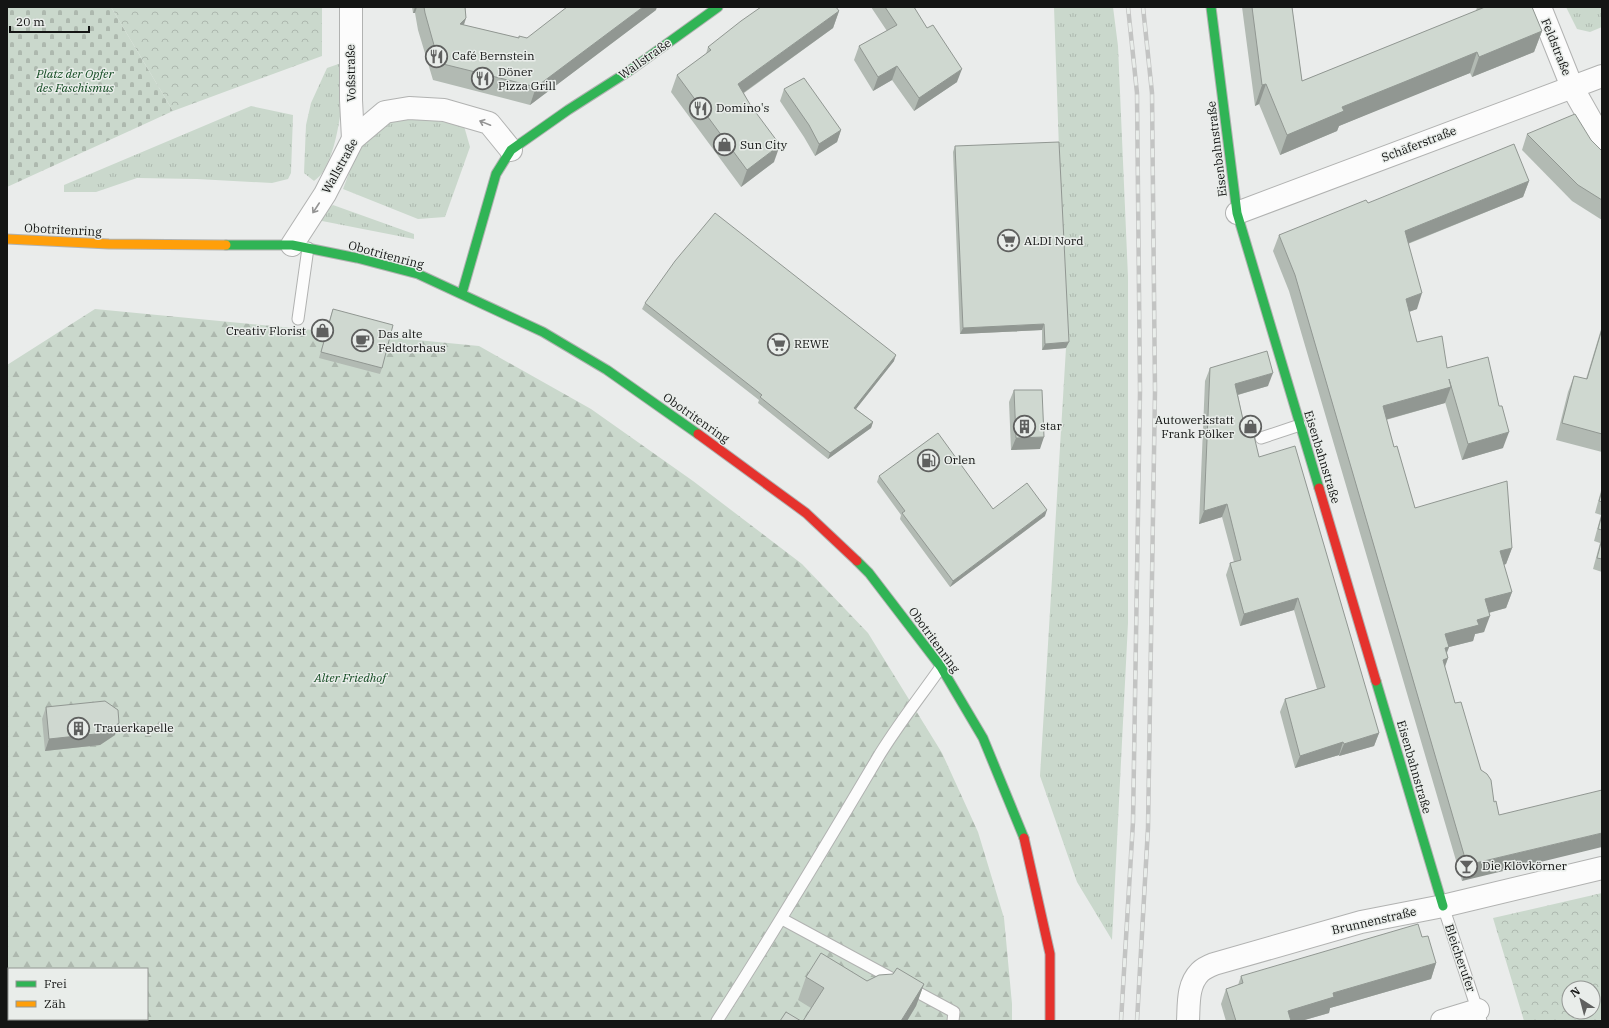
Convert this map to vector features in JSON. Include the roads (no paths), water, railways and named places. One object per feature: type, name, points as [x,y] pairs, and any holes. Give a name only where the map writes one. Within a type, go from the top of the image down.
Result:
[{"type":"street","name":"Voßstraße","points":[[351,7],[351,100],[354,139]]},
{"type":"street","name":"Wallstraße","points":[[462,293],[496,174],[511,150],[568,110],[629,71],[718,7]]},
{"type":"street","name":"Eisenbahnstraße","points":[[1211,7],[1237,213],[1442,906]]},
{"type":"street","name":"Feldstraße","points":[[1540,7],[1572,87],[1602,140]]},
{"type":"street","name":"Schäferstraße","points":[[1237,213],[1602,76]]},
{"type":"street","name":"Wallstraße","points":[[300,247],[325,194],[354,139],[385,112],[409,108],[444,110],[489,123],[511,150]]},
{"type":"street","name":"Obotritenring","points":[[7,239],[109,244],[300,247],[418,274],[544,332],[607,370],[704,438],[806,513],[869,573],[941,667],[983,738],[1024,838],[1050,954],[1050,1021]]},
{"type":"street","name":"Brunnenstraße","points":[[1188,1021],[1189,994],[1193,983],[1200,971],[1214,964],[1361,922],[1442,906],[1602,868]]},
{"type":"street","name":"Bleicherufer","points":[[1442,1021],[1480,1016]]},
{"type":"lane","points":[[298,320],[300,247]]},
{"type":"lane","points":[[1261,438],[1300,425]]},
{"type":"lane","points":[[717,1021],[782,919],[796,892],[878,758],[941,667]]},
{"type":"lane","name":"Bleicherufer","points":[[1442,906],[1480,1016]]},
{"type":"lane","points":[[782,919],[954,1012],[953,1021]]},
{"type":"railway","points":[[1121,1021],[1133,822],[1140,391],[1137,93],[1128,7]]},
{"type":"railway","points":[[1137,1021],[1148,828],[1155,391],[1152,93],[1143,7]]},
{"type":"place","name":"Café Bernstein","points":[[436,56]]},
{"type":"place","name":"Döner Pizza Grill","points":[[483,79]]},
{"type":"place","name":"Domino's","points":[[700,108]]},
{"type":"place","name":"Sun City","points":[[725,145]]},
{"type":"place","name":"ALDI Nord","points":[[1009,241]]},
{"type":"place","name":"Creativ Florist","points":[[322,331]]},
{"type":"place","name":"Das alte Feldtorhaus","points":[[363,341]]},
{"type":"place","name":"REWE","points":[[779,344]]},
{"type":"place","name":"star","points":[[1025,426]]},
{"type":"place","name":"Autowerkstatt Frank Pölker","points":[[1250,427]]},
{"type":"place","name":"Orlen","points":[[929,460]]},
{"type":"place","name":"Trauerkapelle","points":[[79,728]]},
{"type":"place","name":"Die Klövkörner","points":[[1466,866]]},
{"type":"park label","name":"Platz der Opfer des Faschismus","points":[[75,81]]},
{"type":"park label","name":"Alter Friedhof","points":[[350,678]]}]
